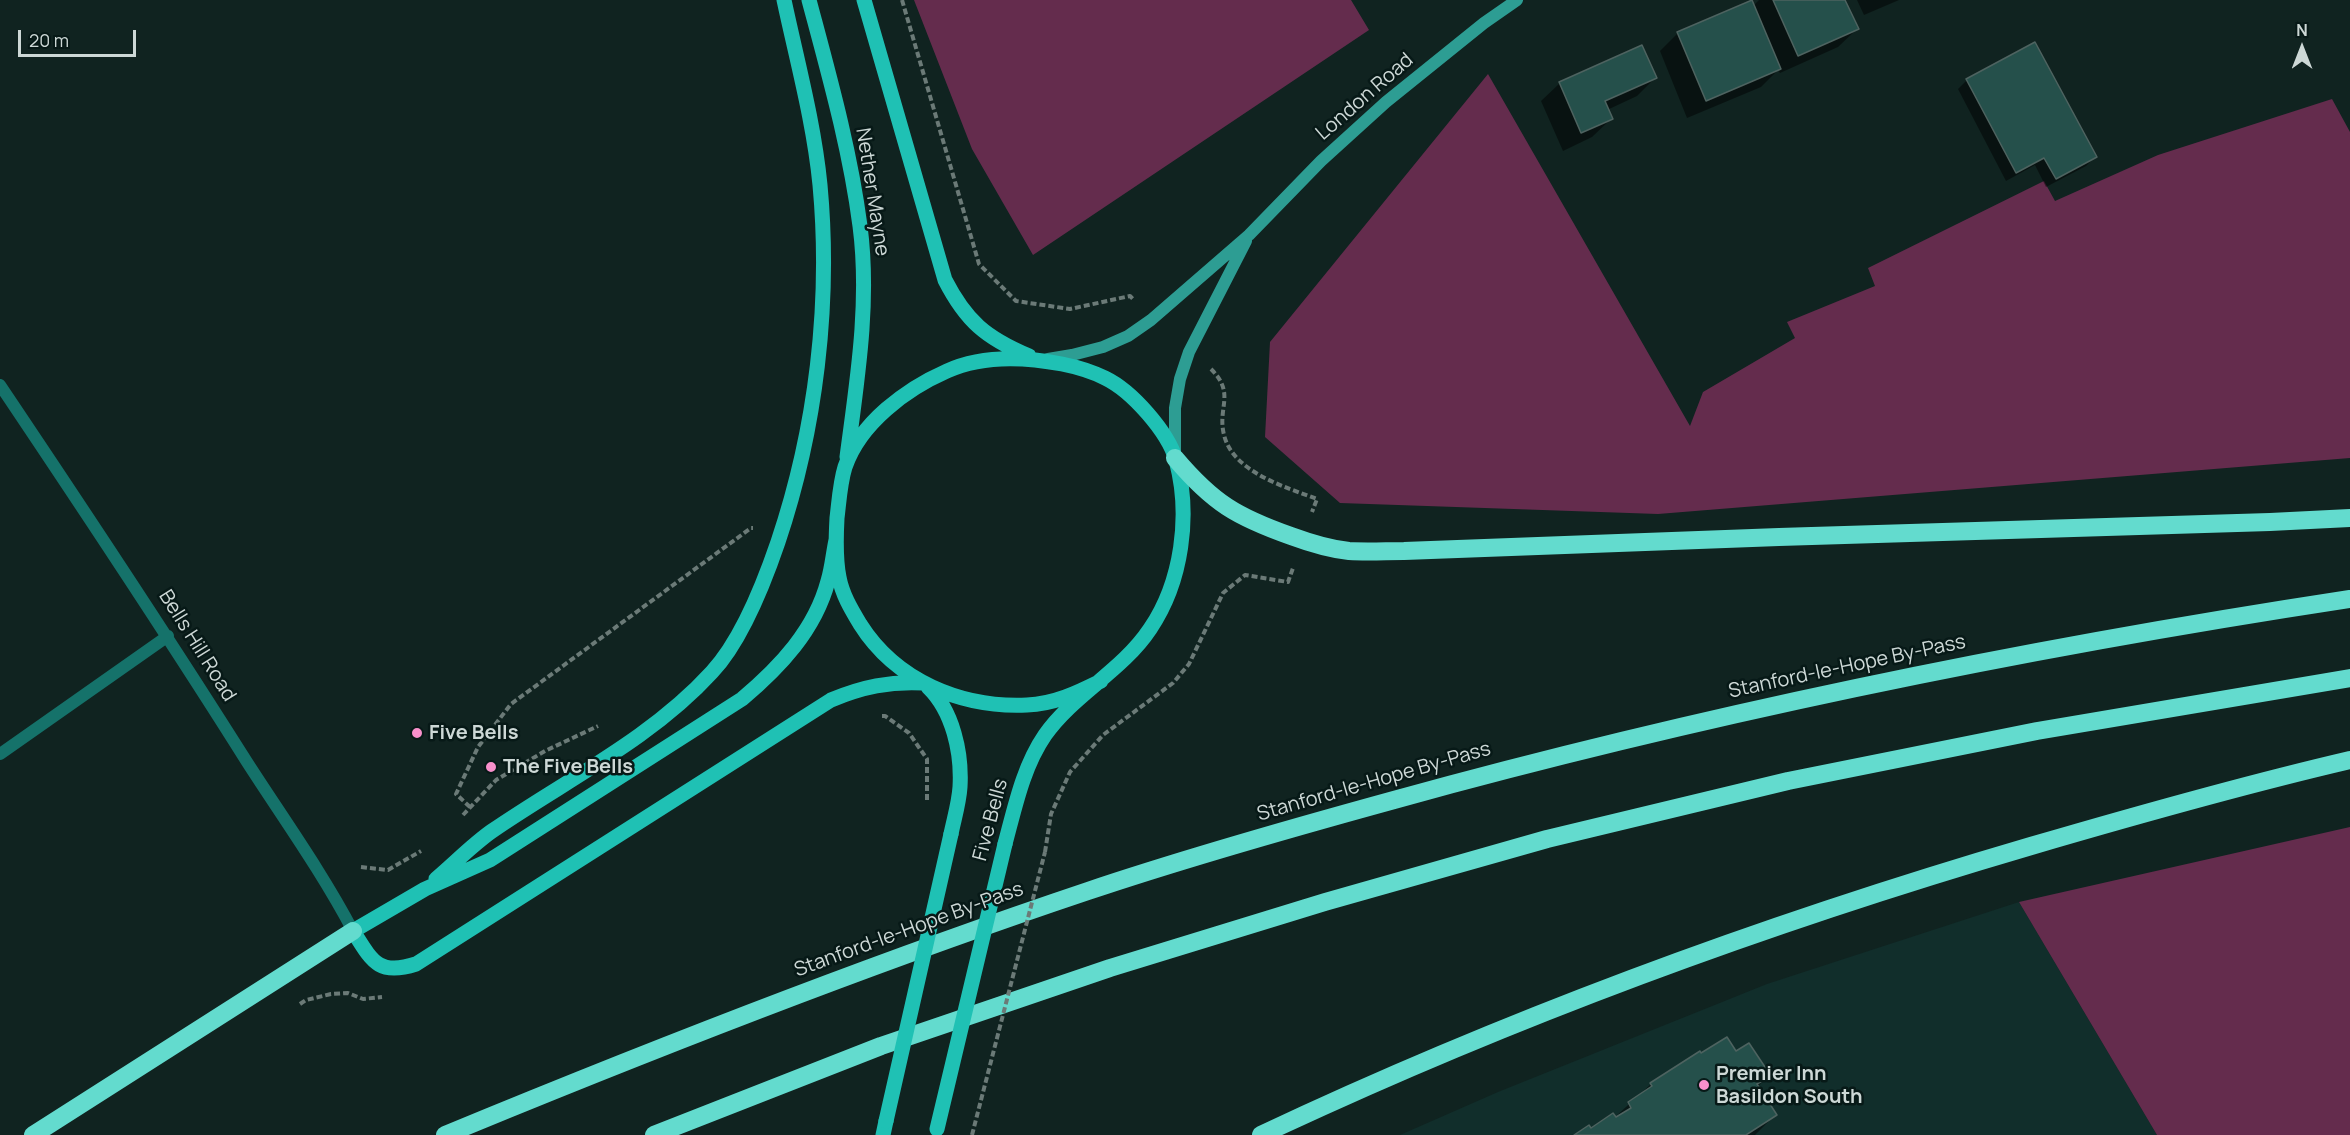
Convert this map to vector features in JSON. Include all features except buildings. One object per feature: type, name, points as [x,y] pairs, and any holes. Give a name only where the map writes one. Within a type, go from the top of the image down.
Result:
[{"type":"highway","points":[[1175,458],[1203,489],[1221,504],[1249,521],[1317,545],[1348,551],[2103,528],[2350,518]]},
{"type":"highway","name":"Stanford-le-Hope By-Pass","points":[[446,1135],[644,1052],[850,973],[1092,889],[1296,826],[1512,767],[1771,705],[2032,652],[2191,623],[2350,599]]},
{"type":"highway","points":[[654,1135],[881,1046],[1110,968],[1325,902],[1547,839],[1788,781],[2048,729],[2350,678]]},
{"type":"highway","points":[[1261,1135],[1429,1060],[1562,1005],[1803,918],[1947,871],[2089,829],[2350,760]]},
{"type":"highway","points":[[33,1135],[353,931]]},
{"type":"main road","points":[[425,888],[490,833],[640,734],[691,693],[715,669],[742,628],[772,558],[800,464],[811,406],[819,347],[823,276],[820,183],[811,127],[784,0]]},
{"type":"main road","name":"Nether Mayne","points":[[809,0],[850,162],[860,227],[863,277],[862,334],[846,466]]},
{"type":"main road","name":"Nether Mayne","points":[[864,0],[937,254],[958,305],[974,324],[994,339],[1040,360]]},
{"type":"main road","name":"London Road","points":[[1040,360],[1093,350],[1128,336],[1151,320],[1249,235],[1321,162],[1386,102],[1484,23],[1517,0]]},
{"type":"main road","name":"London Road","points":[[1175,458],[1175,408],[1180,379],[1186,361],[1249,235]]},
{"type":"main road","name":"Five Bells","points":[[884,1128],[951,834],[960,789],[959,764],[947,712],[937,695],[924,683],[887,658],[866,633],[849,606],[838,576],[836,540],[838,502],[846,466],[863,434],[889,407],[919,384],[950,369],[981,361],[1040,360],[1078,367],[1108,379],[1137,403],[1161,429],[1175,458],[1182,495],[1183,533],[1178,565],[1168,594],[1151,628],[1128,657],[1068,708],[1045,735],[1029,765],[1016,800],[936,1132]]},
{"type":"main road","points":[[836,540],[828,582],[815,616],[792,651],[742,699],[490,860],[425,888],[353,931],[377,965],[388,969],[416,964],[831,700],[856,689],[882,683],[924,683]]},
{"type":"main road","name":"Five Bells","points":[[924,683],[954,697],[987,703],[1029,705],[1068,698],[1101,681]]},
{"type":"street","name":"Bells Hill Road","points":[[0,386],[168,636],[255,774],[331,888],[353,931]]},
{"type":"street","points":[[0,754],[168,636]]},
{"type":"path","points":[[902,0],[979,264],[1016,301],[1071,309],[1130,296]]},
{"type":"path","points":[[1209,368],[1221,379],[1224,390],[1224,434],[1231,452],[1256,473],[1317,499],[1311,513]]},
{"type":"path","points":[[470,807],[456,794],[478,747],[511,704],[751,528],[758,530]]},
{"type":"path","points":[[972,1135],[1045,852],[1051,814],[1070,772],[1103,735],[1173,683],[1189,664],[1224,593],[1245,575],[1288,582],[1294,566]]},
{"type":"shaded area","points":[[914,0],[1351,0],[1369,30],[1033,255],[972,149]]},
{"type":"shaded area","points":[[1488,74],[1690,426],[1703,392],[1795,338],[1787,322],[1875,286],[1868,268],[2044,181],[2055,201],[2158,155],[2332,99],[2350,132],[2350,458],[1658,514],[1340,503],[1265,437],[1270,342]]},
{"type":"shaded area","points":[[2350,827],[2350,1135],[2157,1135],[2019,902]]},
{"type":"shaded area","points":[[2019,902],[2157,1135],[1400,1135],[1498,1092],[1767,984]]},
{"type":"place","name":"Five Bells","points":[[417,733]]},
{"type":"place","name":"The Five Bells","points":[[491,767]]},
{"type":"place","name":"Premier Inn Basildon South","points":[[1704,1085]]}]
